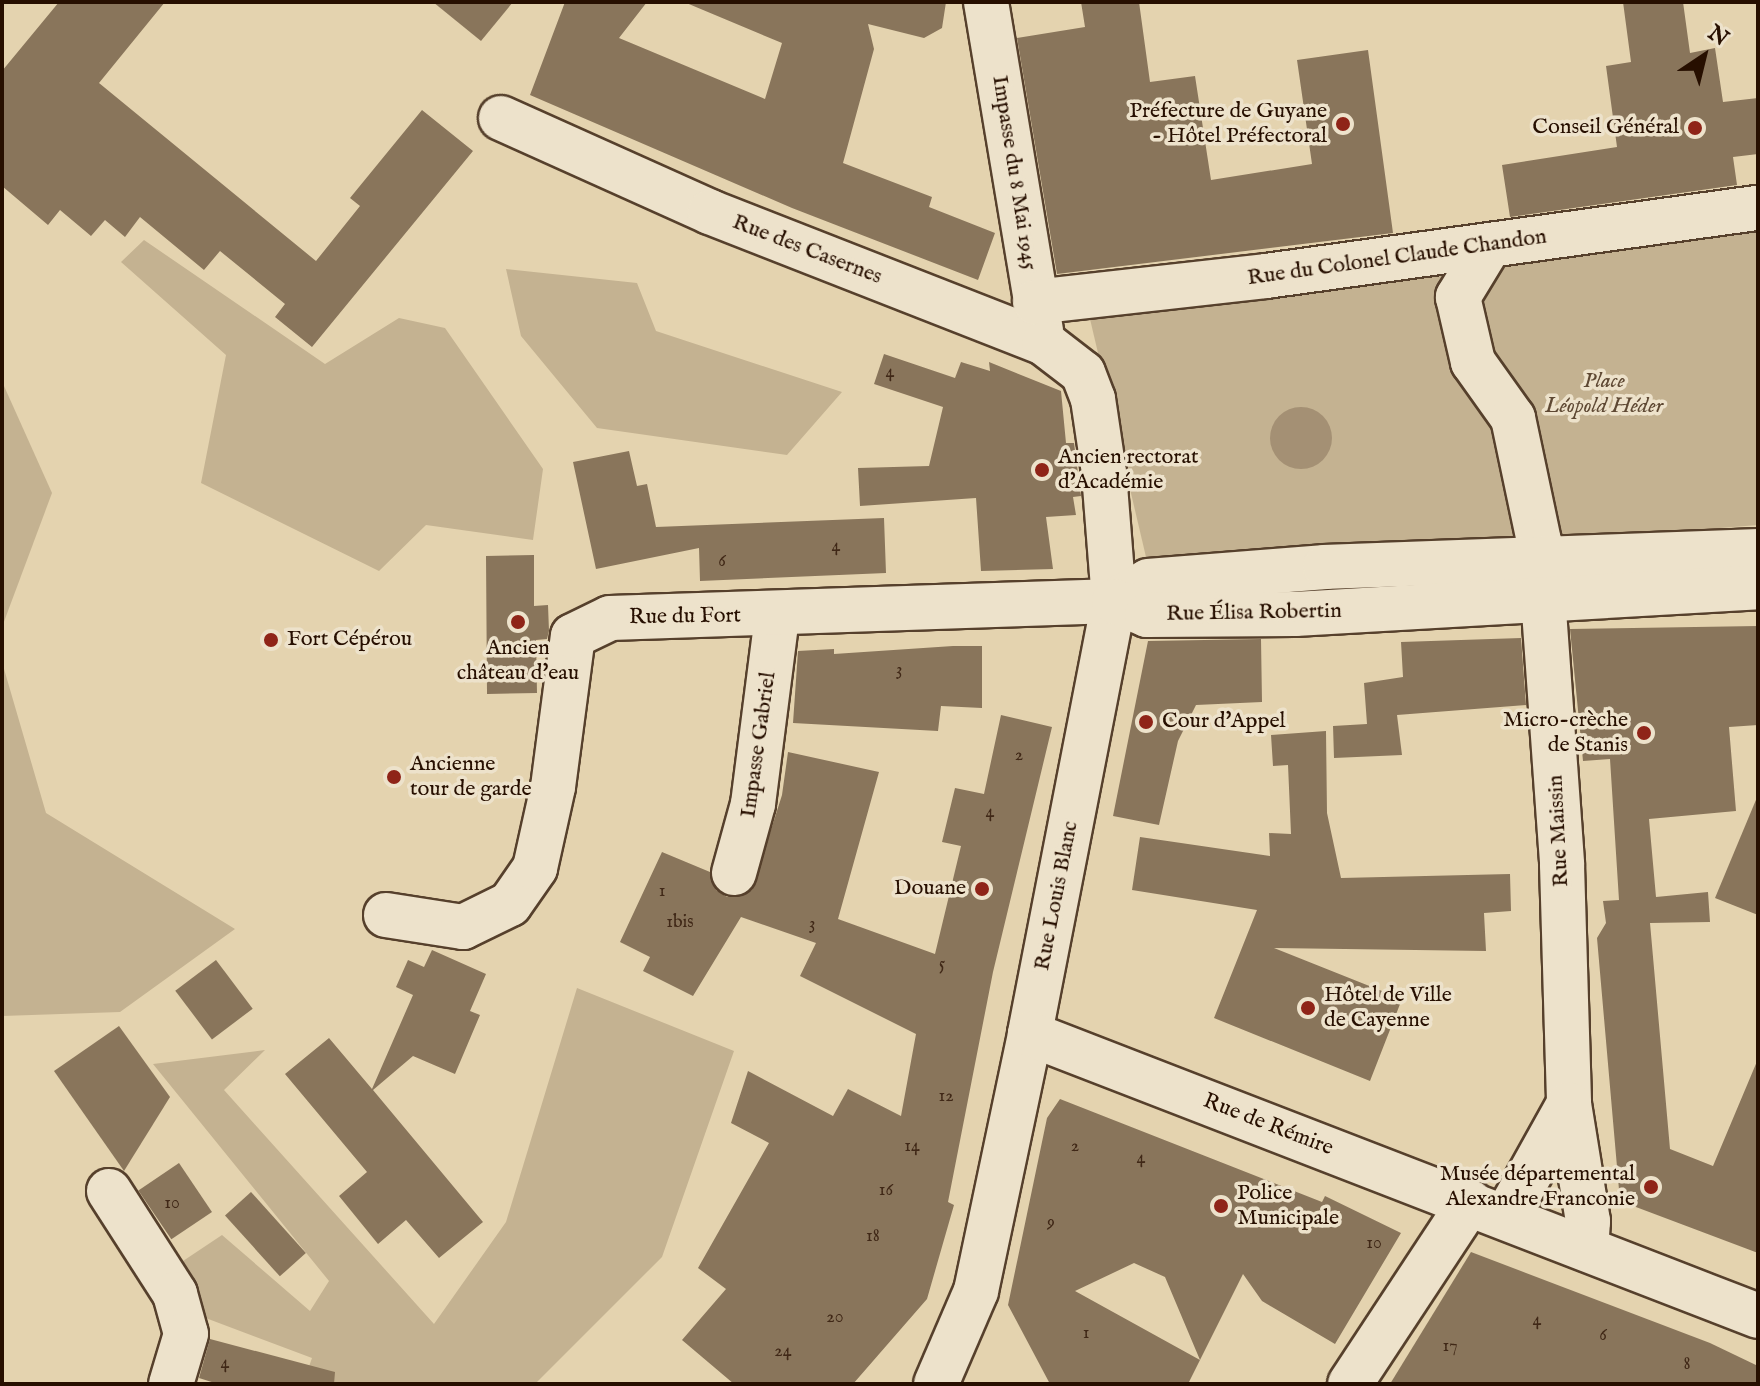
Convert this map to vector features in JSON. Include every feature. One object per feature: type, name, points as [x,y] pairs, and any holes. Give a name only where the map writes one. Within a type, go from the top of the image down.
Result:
[{"type":"street","name":"Impasse du 8 Mai 1945","points":[[986,2],[1040,322]]},
{"type":"street","name":"Rue des Casernes","points":[[501,118],[710,212],[1040,322],[1076,364],[1093,399]]},
{"type":"street","name":"Rue du Colonel Claude Chandon","points":[[1040,322],[1489,246],[1758,208]]},
{"type":"street","name":"Rue Maissin","points":[[1489,246],[1458,297],[1473,362],[1513,418],[1531,485],[1540,558],[1562,865],[1569,1104],[1588,1221],[1586,1249]]},
{"type":"street","name":"Rue Louis Blanc","points":[[936,1384],[976,1291],[1030,1034],[1114,601],[1093,399]]},
{"type":"street","name":"Rue Élisa Robertin","points":[[1114,601],[1148,581],[1540,558],[1758,551]]},
{"type":"street","name":"Rue Élisa Robertin","points":[[1114,601],[1147,615],[1543,603],[1758,587]]},
{"type":"street","name":"Rue du Fort","points":[[386,915],[463,927],[510,904],[535,868],[553,787],[573,636],[610,618],[777,616],[1114,601]]},
{"type":"street","name":"Impasse Gabriel","points":[[734,873],[753,804],[777,616]]},
{"type":"street","name":"Rue de Rémire","points":[[1030,1034],[1758,1316]]},
{"type":"street","points":[[1350,1384],[1569,1104]]},
{"type":"street","points":[[109,1191],[175,1294],[186,1334],[171,1384]]},
{"type":"green space","name":"Place Léopold Héder","points":[[1758,229],[1758,525],[1150,574],[1090,319]]},
{"type":"green space","points":[[144,240],[325,364],[399,318],[445,328],[543,469],[533,540],[426,525],[379,571],[201,483],[226,355],[121,262]]},
{"type":"green space","points":[[506,269],[637,283],[656,331],[842,392],[787,455],[597,428],[521,336]]},
{"type":"green space","points":[[4,386],[52,493],[2,627],[2,388]]},
{"type":"green space","points":[[2,662],[46,813],[235,929],[120,1012],[2,1016]]},
{"type":"green space","points":[[577,988],[734,1051],[662,1257],[536,1383],[303,1384],[312,1358],[203,1317],[183,1261],[222,1235],[310,1311],[329,1281],[153,1064],[265,1050],[224,1090],[434,1324],[506,1222]]},
{"type":"shaded area","points":[[1301,407],[1313,409],[1323,416],[1330,426],[1330,450],[1323,460],[1313,467],[1301,469],[1289,467],[1279,460],[1272,450],[1270,438],[1272,426],[1279,416],[1289,409]]},
{"type":"building","points":[[59,2],[165,2],[99,83],[316,261],[360,206],[350,198],[422,110],[473,151],[312,347],[275,317],[285,304],[220,251],[204,270],[140,217],[125,237],[105,220],[91,236],[60,210],[48,225],[2,186],[2,71]]},
{"type":"building","points":[[433,2],[513,2],[481,41]]},
{"type":"building","points":[[565,2],[647,2],[619,38],[765,99],[782,43],[684,2],[946,2],[942,28],[924,38],[868,24],[874,49],[843,163],[932,197],[929,207],[995,233],[978,280],[792,208],[530,95]]},
{"type":"building","points":[[1081,2],[1139,2],[1150,82],[1195,76],[1211,180],[1312,164],[1297,60],[1368,50],[1393,233],[1057,274],[1017,38],[1085,27]]},
{"type":"building","points":[[1623,2],[1683,2],[1690,53],[1715,48],[1723,102],[1758,98],[1758,154],[1733,157],[1737,185],[1510,217],[1502,165],[1617,147],[1606,66],[1631,62]]},
{"type":"building","points":[[884,354],[955,378],[961,362],[990,371],[989,362],[1061,391],[1066,443],[1074,443],[1081,496],[1073,497],[1076,515],[1046,517],[1053,569],[981,571],[976,498],[860,506],[858,468],[929,466],[943,407],[874,384]]},
{"type":"building","points":[[629,451],[637,486],[647,484],[656,527],[884,518],[886,573],[700,581],[699,548],[596,569],[573,462]]},
{"type":"building","name":"Ancien château d'eau","points":[[534,555],[534,606],[548,605],[549,631],[547,639],[536,640],[537,693],[487,694],[486,556]]},
{"type":"building","points":[[1758,626],[1758,725],[1729,727],[1736,811],[1649,819],[1656,897],[1708,892],[1710,922],[1650,923],[1670,1149],[1713,1166],[1758,1059],[1758,1253],[1620,1201],[1597,938],[1606,923],[1603,901],[1619,900],[1610,759],[1583,761],[1570,629]]},
{"type":"building","points":[[1521,638],[1526,705],[1397,715],[1402,755],[1334,758],[1333,726],[1367,724],[1364,683],[1403,677],[1401,642]]},
{"type":"building","name":"Cour d'Appel","points":[[1261,639],[1262,702],[1196,705],[1178,741],[1159,825],[1113,816],[1148,641]]},
{"type":"building","points":[[982,646],[982,708],[941,706],[938,731],[793,723],[798,651],[834,649],[834,654]]},
{"type":"building","points":[[1001,715],[1052,727],[993,972],[948,1202],[954,1205],[927,1299],[853,1384],[734,1384],[682,1340],[726,1289],[698,1268],[769,1143],[731,1123],[748,1071],[833,1116],[848,1089],[901,1116],[916,1034],[800,976],[816,943],[741,917],[693,996],[643,971],[650,957],[620,942],[662,852],[710,872],[716,890],[727,897],[752,890],[782,795],[788,752],[879,772],[838,919],[935,954],[961,846],[942,842],[955,788],[984,794]]},
{"type":"building","points":[[1326,731],[1327,813],[1341,878],[1510,874],[1511,911],[1484,913],[1486,951],[1274,948],[1402,999],[1370,1081],[1214,1018],[1257,910],[1132,890],[1140,837],[1270,856],[1269,833],[1291,834],[1288,765],[1273,766],[1271,735]]},
{"type":"building","points":[[1758,795],[1758,915],[1715,898]]},
{"type":"building","points":[[432,950],[486,974],[470,1011],[480,1015],[455,1074],[413,1056],[373,1090],[483,1222],[439,1258],[406,1220],[378,1244],[339,1196],[367,1172],[285,1074],[329,1038],[372,1089],[413,995],[396,987],[408,960],[424,967]]},
{"type":"building","points":[[216,960],[253,1009],[212,1039],[175,991]]},
{"type":"building","points":[[119,1026],[170,1097],[124,1171],[54,1071]]},
{"type":"building","points":[[1060,1099],[1322,1202],[1325,1196],[1401,1233],[1335,1344],[1262,1301],[1243,1274],[1200,1360],[1188,1384],[1050,1384],[1008,1305],[1047,1118]],"holes":[[[1134,1263],[1165,1277],[1200,1360],[1075,1291]]]},
{"type":"building","points":[[179,1163],[212,1212],[171,1239],[138,1190]]},
{"type":"building","points":[[251,1192],[306,1253],[280,1276],[225,1215]]},
{"type":"building","points":[[1471,1252],[1710,1343],[1758,1366],[1758,1384],[1390,1384]]},
{"type":"building","points":[[210,1339],[335,1372],[334,1384],[218,1384],[199,1378]]},
{"type":"place","name":"Préfecture de Guyane - Hôtel Préfectoral","points":[[1343,124]]},
{"type":"place","name":"Conseil Général","points":[[1695,128]]},
{"type":"place","name":"Ancien rectorat d'Académie","points":[[1042,470]]},
{"type":"place","name":"Ancien château d'eau","points":[[518,622]]},
{"type":"place","name":"Fort Cépérou","points":[[271,640]]},
{"type":"place","name":"Cour d'Appel","points":[[1146,722]]},
{"type":"place","name":"Micro-crèche de Stanis","points":[[1644,733]]},
{"type":"place","name":"Ancienne tour de garde","points":[[394,777]]},
{"type":"place","name":"Douane","points":[[982,889]]},
{"type":"place","name":"Hôtel de Ville de Cayenne","points":[[1308,1008]]},
{"type":"place","name":"Musée départemental Alexandre Franconie","points":[[1651,1187]]},
{"type":"place","name":"Police Municipale","points":[[1221,1206]]}]
